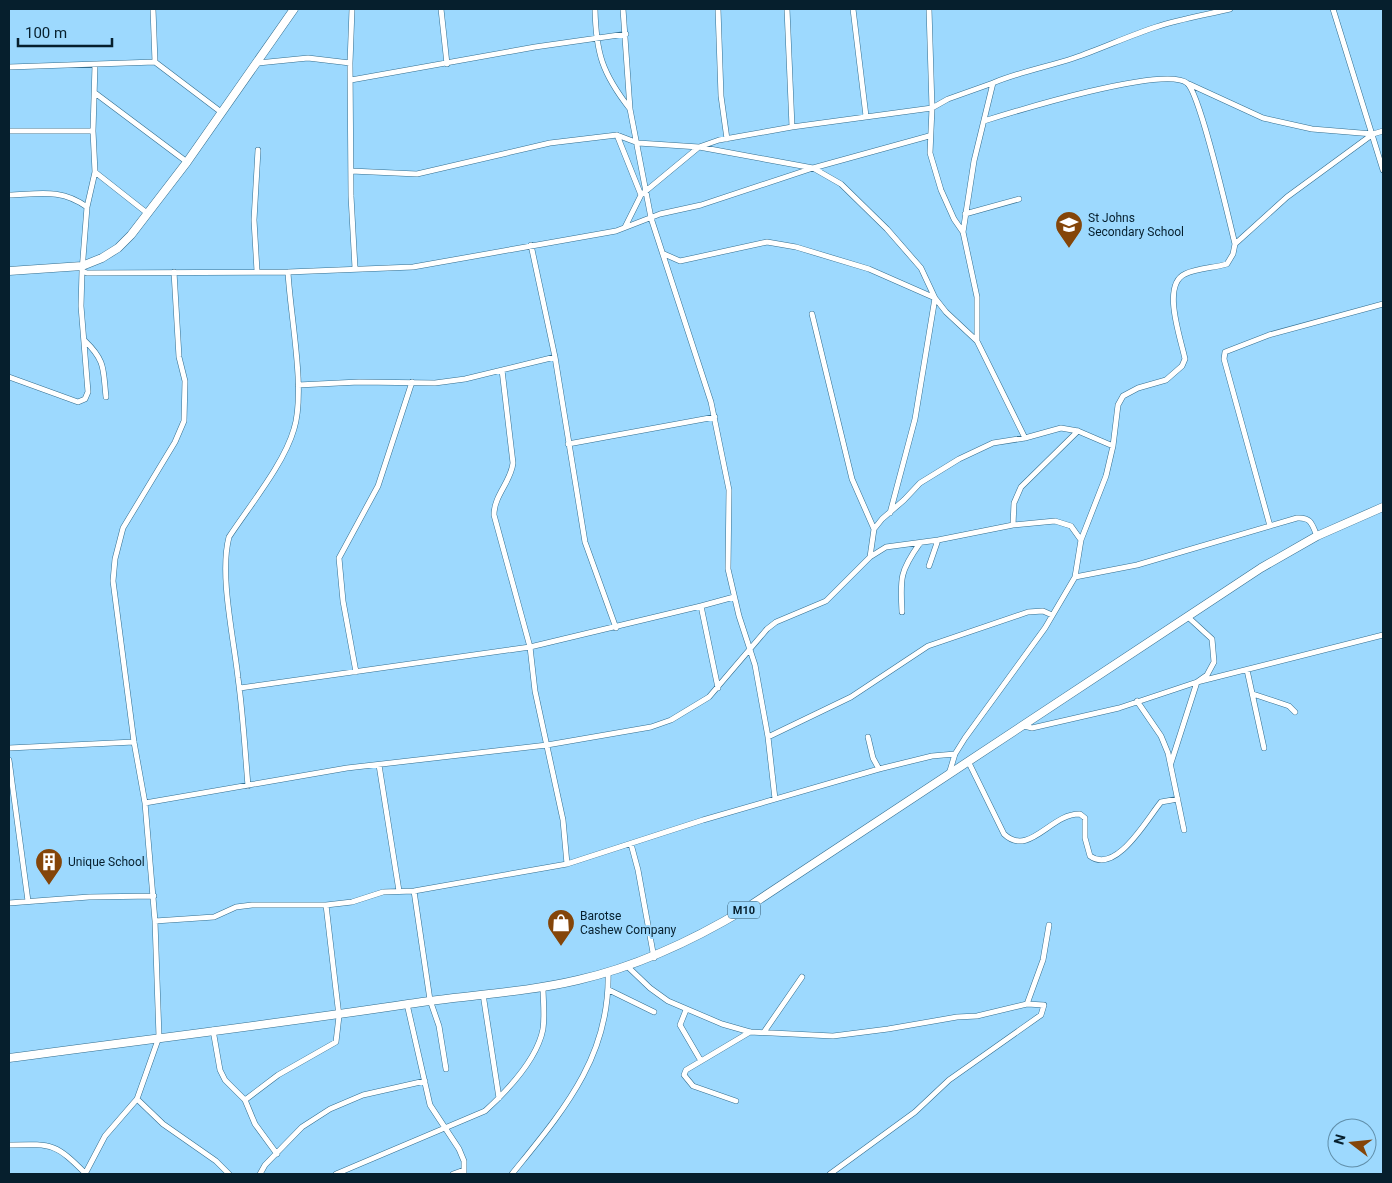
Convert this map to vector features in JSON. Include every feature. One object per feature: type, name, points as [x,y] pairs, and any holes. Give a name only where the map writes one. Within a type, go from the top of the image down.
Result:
[{"type":"main road","points":[[9,271],[82,268],[118,248],[187,162],[294,9]]},
{"type":"main road","name":"M10","points":[[9,1058],[213,1030],[339,1016],[430,1000],[543,986],[578,980],[654,958],[738,913],[969,763],[1261,568],[1316,536],[1383,507]]},
{"type":"street","points":[[153,9],[155,62]]},
{"type":"street","points":[[352,9],[350,63],[355,268]]},
{"type":"street","points":[[441,9],[447,64]]},
{"type":"street","points":[[594,9],[596,38],[601,63],[617,92],[630,109]]},
{"type":"street","points":[[623,9],[630,109],[651,218],[715,417],[729,490],[727,559],[734,598],[755,665],[768,738],[775,799]]},
{"type":"street","points":[[718,9],[722,96],[727,139]]},
{"type":"street","points":[[787,9],[792,127]]},
{"type":"street","points":[[853,9],[866,116]]},
{"type":"street","points":[[929,9],[932,108],[929,136],[930,153],[940,190],[954,219],[963,232]]},
{"type":"street","points":[[625,228],[641,195],[646,189],[699,147],[727,139],[792,127],[932,108],[948,99],[1015,74],[1086,54],[1120,39],[1158,26],[1230,9]]},
{"type":"street","points":[[1333,9],[1383,170]]},
{"type":"street","points":[[351,80],[626,34]]},
{"type":"street","points":[[258,63],[308,58],[350,63]]},
{"type":"street","points":[[9,66],[155,62],[221,112]]},
{"type":"street","points":[[9,377],[81,402],[88,392],[84,341],[82,268],[87,207],[94,172],[95,65]]},
{"type":"street","points":[[984,121],[1046,103],[1159,79],[1179,79],[1263,118],[1312,129],[1373,134]]},
{"type":"street","points":[[977,341],[977,297],[963,232],[965,214],[993,83]]},
{"type":"street","points":[[949,776],[955,754],[1052,615],[1075,577],[1081,540],[1106,476],[1113,446],[1118,405],[1123,396],[1138,388],[1166,380],[1182,366],[1185,359],[1172,296],[1174,285],[1178,278],[1186,274],[1227,264],[1233,254],[1235,244],[1201,114],[1189,84]]},
{"type":"street","points":[[94,93],[187,162]]},
{"type":"street","points":[[9,131],[93,131]]},
{"type":"street","points":[[1235,244],[1287,197],[1373,134],[1383,131]]},
{"type":"street","points":[[352,170],[418,174],[550,143],[617,135],[638,143],[699,147],[813,168],[841,184],[887,229],[921,268],[935,298],[946,312],[977,341],[1025,438]]},
{"type":"street","points":[[617,135],[641,195]]},
{"type":"street","points":[[82,268],[174,272],[288,272],[413,267],[616,231],[660,214],[701,205],[776,182],[813,168],[929,136]]},
{"type":"street","points":[[257,271],[254,220],[258,150]]},
{"type":"street","points":[[94,172],[147,213]]},
{"type":"street","points":[[9,196],[61,193],[76,199],[87,207]]},
{"type":"street","points":[[965,214],[1020,199]]},
{"type":"street","points":[[664,254],[680,262],[767,242],[781,244],[869,269],[935,298]]},
{"type":"street","points":[[531,245],[555,357],[585,542],[616,628]]},
{"type":"street","points":[[9,1145],[55,1146],[73,1160],[86,1174],[105,1136],[137,1099],[159,1037],[154,896],[145,803],[134,742],[113,582],[115,559],[123,528],[176,442],[184,421],[185,381],[179,357],[174,272]]},
{"type":"street","points":[[248,786],[240,688],[226,579],[226,549],[230,537],[286,450],[295,427],[298,385],[288,272]]},
{"type":"street","points":[[890,513],[915,419],[935,298]]},
{"type":"street","points":[[1270,526],[1224,359],[1225,352],[1269,335],[1383,304]]},
{"type":"street","points":[[812,314],[852,479],[874,530]]},
{"type":"street","points":[[84,341],[99,355],[102,362],[106,397]]},
{"type":"street","points":[[298,385],[412,382],[435,384],[555,357]]},
{"type":"street","points":[[502,370],[513,463],[510,476],[498,497],[494,515],[530,647],[535,691],[563,820],[567,864]]},
{"type":"street","points":[[356,672],[343,601],[339,558],[378,486],[412,382]]},
{"type":"street","points":[[568,444],[715,417]]},
{"type":"street","points":[[870,557],[874,530],[882,518],[890,513],[928,476],[993,443],[1025,438],[1061,428],[1078,431],[1113,446]]},
{"type":"street","points":[[1013,525],[1014,503],[1021,487],[1078,431]]},
{"type":"street","points":[[1075,577],[1137,565],[1306,517],[1310,520],[1316,536]]},
{"type":"street","points":[[145,803],[379,765],[547,744],[651,728],[690,710],[718,688],[750,649],[776,622],[826,601],[870,557],[886,547],[920,544],[1013,525],[1055,521],[1070,526],[1081,540]]},
{"type":"street","points":[[929,566],[938,540]]},
{"type":"street","points":[[902,612],[900,577],[907,562],[920,544]]},
{"type":"street","points":[[240,688],[305,677],[356,672],[530,647],[616,628],[734,598]]},
{"type":"street","points":[[701,606],[718,688]]},
{"type":"street","points":[[768,738],[851,697],[928,646],[1028,612],[1043,611],[1052,615]]},
{"type":"street","points":[[1171,763],[1197,682],[1211,670],[1215,656],[1209,633],[1188,617]]},
{"type":"street","points":[[1024,726],[1032,728],[1119,708],[1197,682],[1383,635]]},
{"type":"street","points":[[1247,670],[1264,748]]},
{"type":"street","points":[[1252,694],[1289,706],[1295,712]]},
{"type":"street","points":[[1136,701],[1161,736],[1171,763],[1184,830]]},
{"type":"street","points":[[868,737],[873,758],[879,769]]},
{"type":"street","points":[[9,748],[134,742]]},
{"type":"street","points":[[155,921],[214,917],[236,907],[252,905],[326,905],[352,902],[383,892],[414,891],[567,864],[775,799],[879,769],[932,756],[955,754]]},
{"type":"street","points":[[9,760],[28,901]]},
{"type":"street","points":[[969,763],[1004,834],[1014,843],[1024,842],[1068,814],[1080,814],[1085,818],[1085,838],[1090,856],[1101,861],[1108,860],[1128,845],[1162,802],[1178,799]]},
{"type":"street","points":[[379,765],[399,892]]},
{"type":"street","points":[[631,844],[638,870],[654,958]]},
{"type":"street","points":[[414,891],[430,1000],[439,1026],[446,1068]]},
{"type":"street","points":[[9,903],[154,896]]},
{"type":"street","points":[[245,1100],[278,1075],[335,1044],[339,1016],[326,905]]},
{"type":"street","points":[[1027,1004],[1043,960],[1049,925]]},
{"type":"street","points":[[627,966],[650,988],[686,1010],[722,1024],[750,1032],[832,1036],[957,1017],[977,1016],[1027,1004],[1044,1005],[1041,1015],[949,1080],[915,1112],[830,1174]]},
{"type":"street","points":[[512,1174],[574,1093],[596,1051],[609,990],[608,972]]},
{"type":"street","points":[[764,1032],[802,977]]},
{"type":"street","points":[[336,1174],[485,1111],[499,1098],[529,1060],[538,1043],[543,1026],[543,986]]},
{"type":"street","points":[[609,990],[654,1012]]},
{"type":"street","points":[[483,994],[499,1098]]},
{"type":"street","points":[[407,1004],[430,1105],[464,1161],[464,1172],[452,1174]]},
{"type":"street","points":[[686,1010],[680,1025],[701,1061]]},
{"type":"street","points":[[213,1030],[220,1070],[226,1080],[245,1100],[255,1124],[277,1154]]},
{"type":"street","points":[[736,1101],[693,1086],[685,1079],[686,1070],[750,1032]]},
{"type":"street","points":[[260,1174],[265,1165],[302,1127],[337,1106],[362,1095],[425,1081]]},
{"type":"street","points":[[137,1099],[163,1124],[216,1161],[229,1174]]},
{"type":"place","name":"St Johns Secondary School","points":[[1069,249]]},
{"type":"place","name":"Unique School","points":[[49,886]]},
{"type":"place","name":"Barotse Cashew Company","points":[[561,947]]}]
